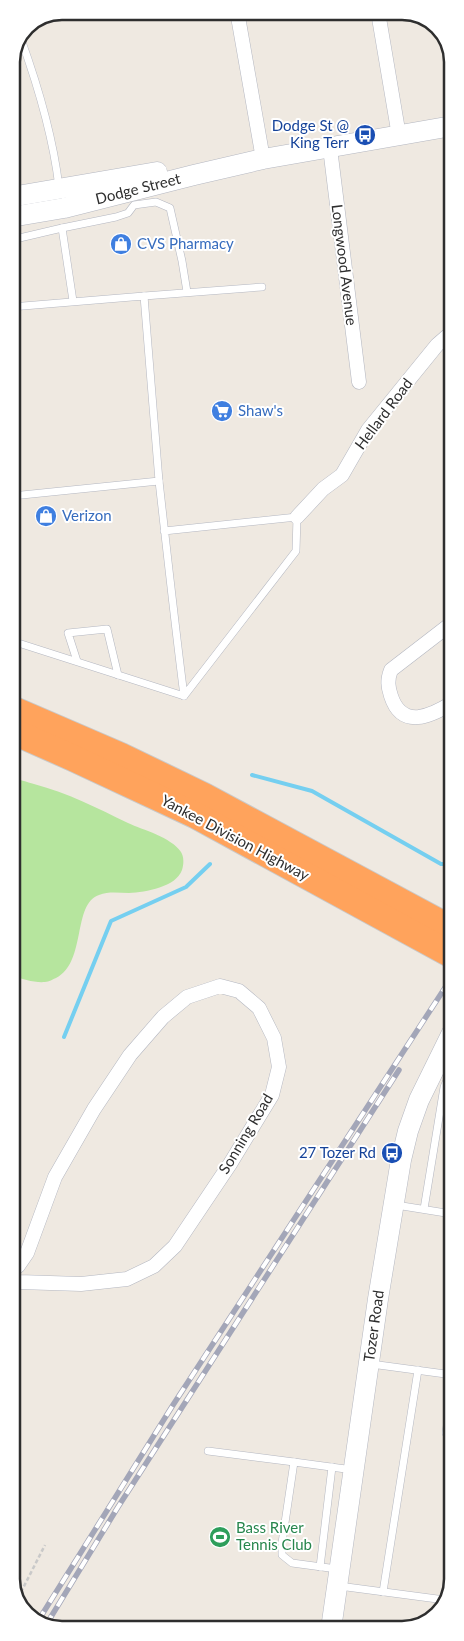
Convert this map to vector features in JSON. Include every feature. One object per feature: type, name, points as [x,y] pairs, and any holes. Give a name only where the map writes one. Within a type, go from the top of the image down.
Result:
[{"type":"highway","name":"Yankee Division Highway","points":[[20,712],[196,792],[444,942]]},
{"type":"highway","name":"Yankee Division Highway","points":[[20,735],[196,816],[444,942]]},
{"type":"main road","name":"Dodge Street","points":[[20,196],[141,175],[264,159],[444,127]]},
{"type":"main road","name":"Dodge Street","points":[[20,215],[64,208],[194,174],[264,159]]},
{"type":"main road","name":"Tozer Road","points":[[331,1621],[332,1574],[353,1470],[368,1363],[401,1160],[408,1130],[419,1100],[444,1052]]},
{"type":"street","points":[[238,20],[264,159]]},
{"type":"street","points":[[379,20],[398,136]]},
{"type":"street","name":"Longwood Avenue","points":[[330,148],[359,382]]},
{"type":"street","name":"Hellard Road","points":[[297,517],[323,489],[342,475],[368,430],[444,339]]},
{"type":"street","points":[[444,629],[391,670],[388,680],[392,698],[398,711],[409,717],[424,717],[444,707]]},
{"type":"street","name":"Sonning Road","points":[[20,1263],[27,1253],[55,1177],[94,1109],[130,1055],[163,1017],[187,997],[220,986],[239,991],[259,1008],[274,1038],[279,1067],[272,1095],[230,1164],[175,1246],[154,1266],[127,1279],[81,1284],[20,1282]]},
{"type":"lane","points":[[23,45],[30,63],[46,125],[60,190]]},
{"type":"lane","points":[[20,238],[116,217],[128,213],[134,205],[156,202],[170,208],[187,292]]},
{"type":"lane","points":[[62,228],[73,301]]},
{"type":"lane","points":[[20,306],[262,287]]},
{"type":"lane","points":[[144,296],[159,481],[184,696]]},
{"type":"lane","points":[[20,495],[159,481]]},
{"type":"lane","points":[[164,531],[297,517],[296,551],[184,696]]},
{"type":"lane","points":[[77,661],[68,633],[107,629],[118,675]]},
{"type":"lane","points":[[20,643],[184,696]]},
{"type":"lane","points":[[424,1209],[444,1087]]},
{"type":"lane","points":[[393,1204],[444,1212]]},
{"type":"lane","points":[[368,1363],[444,1374]]},
{"type":"lane","points":[[384,1592],[418,1370]]},
{"type":"lane","points":[[208,1451],[353,1470]]},
{"type":"lane","points":[[294,1462],[282,1543],[282,1555],[292,1563],[332,1574],[384,1592],[438,1599]]},
{"type":"lane","points":[[332,1467],[332,1574]]},
{"type":"path","points":[[22,1590],[45,1545]]},
{"type":"green space","points":[[20,780],[82,801],[171,842],[181,852],[183,858],[183,868],[179,876],[174,881],[160,888],[129,893],[103,894],[91,900],[85,910],[72,960],[66,970],[56,978],[46,982],[20,978]]},
{"type":"waterway","points":[[252,775],[312,791],[444,864]]},
{"type":"waterway","points":[[64,1037],[111,921],[186,887],[210,864]]},
{"type":"railway","points":[[41,1615],[173,1405],[444,989]]},
{"type":"railway","points":[[50,1619],[118,1507],[399,1070]]},
{"type":"place","name":"Dodge St @ King Terr","points":[[365,135]]},
{"type":"place","name":"CVS Pharmacy","points":[[121,244]]},
{"type":"place","name":"Shaw's","points":[[222,411]]},
{"type":"place","name":"Verizon","points":[[46,516]]},
{"type":"place","name":"27 Tozer Rd","points":[[392,1153]]},
{"type":"place","name":"Bass River Tennis Club","points":[[220,1537]]}]
